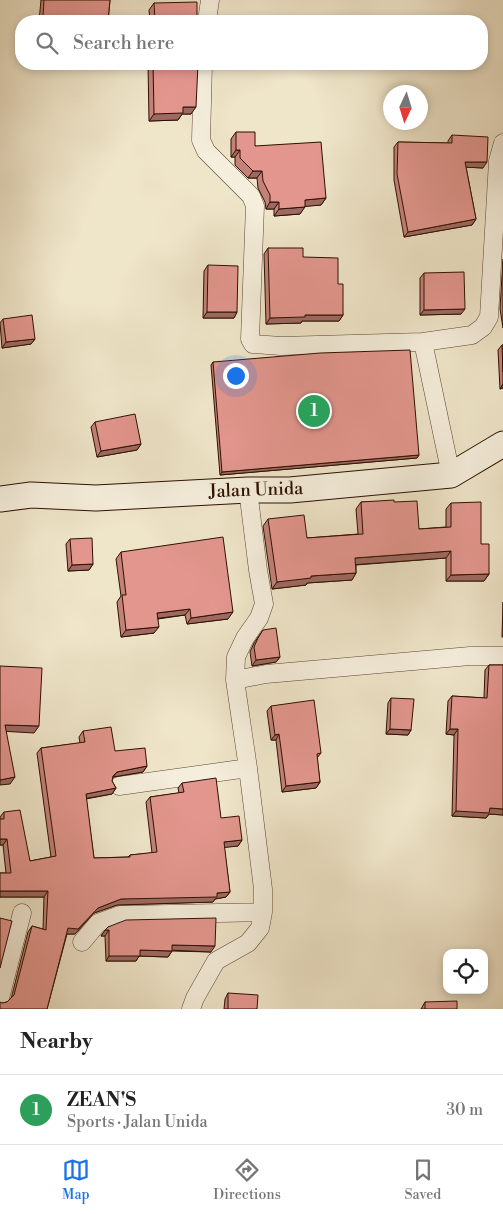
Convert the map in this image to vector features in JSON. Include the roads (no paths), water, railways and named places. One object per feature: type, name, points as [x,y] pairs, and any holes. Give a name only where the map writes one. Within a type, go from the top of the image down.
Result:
[{"type":"street","points":[[208,15],[210,0]]},
{"type":"street","points":[[203,70],[201,140],[206,151],[251,196],[255,206],[250,339],[253,344],[281,346],[423,342],[472,335],[484,327],[488,318],[498,161],[503,143]]},
{"type":"street","points":[[423,342],[450,475]]},
{"type":"street","name":"Jalan Unida","points":[[0,499],[31,495],[96,498],[248,490],[290,490],[450,475],[503,444]]},
{"type":"street","points":[[191,1009],[195,998],[216,961],[248,943],[260,928],[263,912],[263,889],[235,680],[236,656],[245,638],[259,618],[264,604],[248,490]]},
{"type":"street","points":[[235,680],[266,674],[363,665],[470,656],[503,656]]},
{"type":"street","points":[[119,786],[248,768]]},
{"type":"street","points":[[82,942],[98,923],[120,915],[263,912]]},
{"type":"street","points":[[0,998],[22,913]]},
{"type":"place","name":"ZEAN'S","points":[[314,411]]}]
